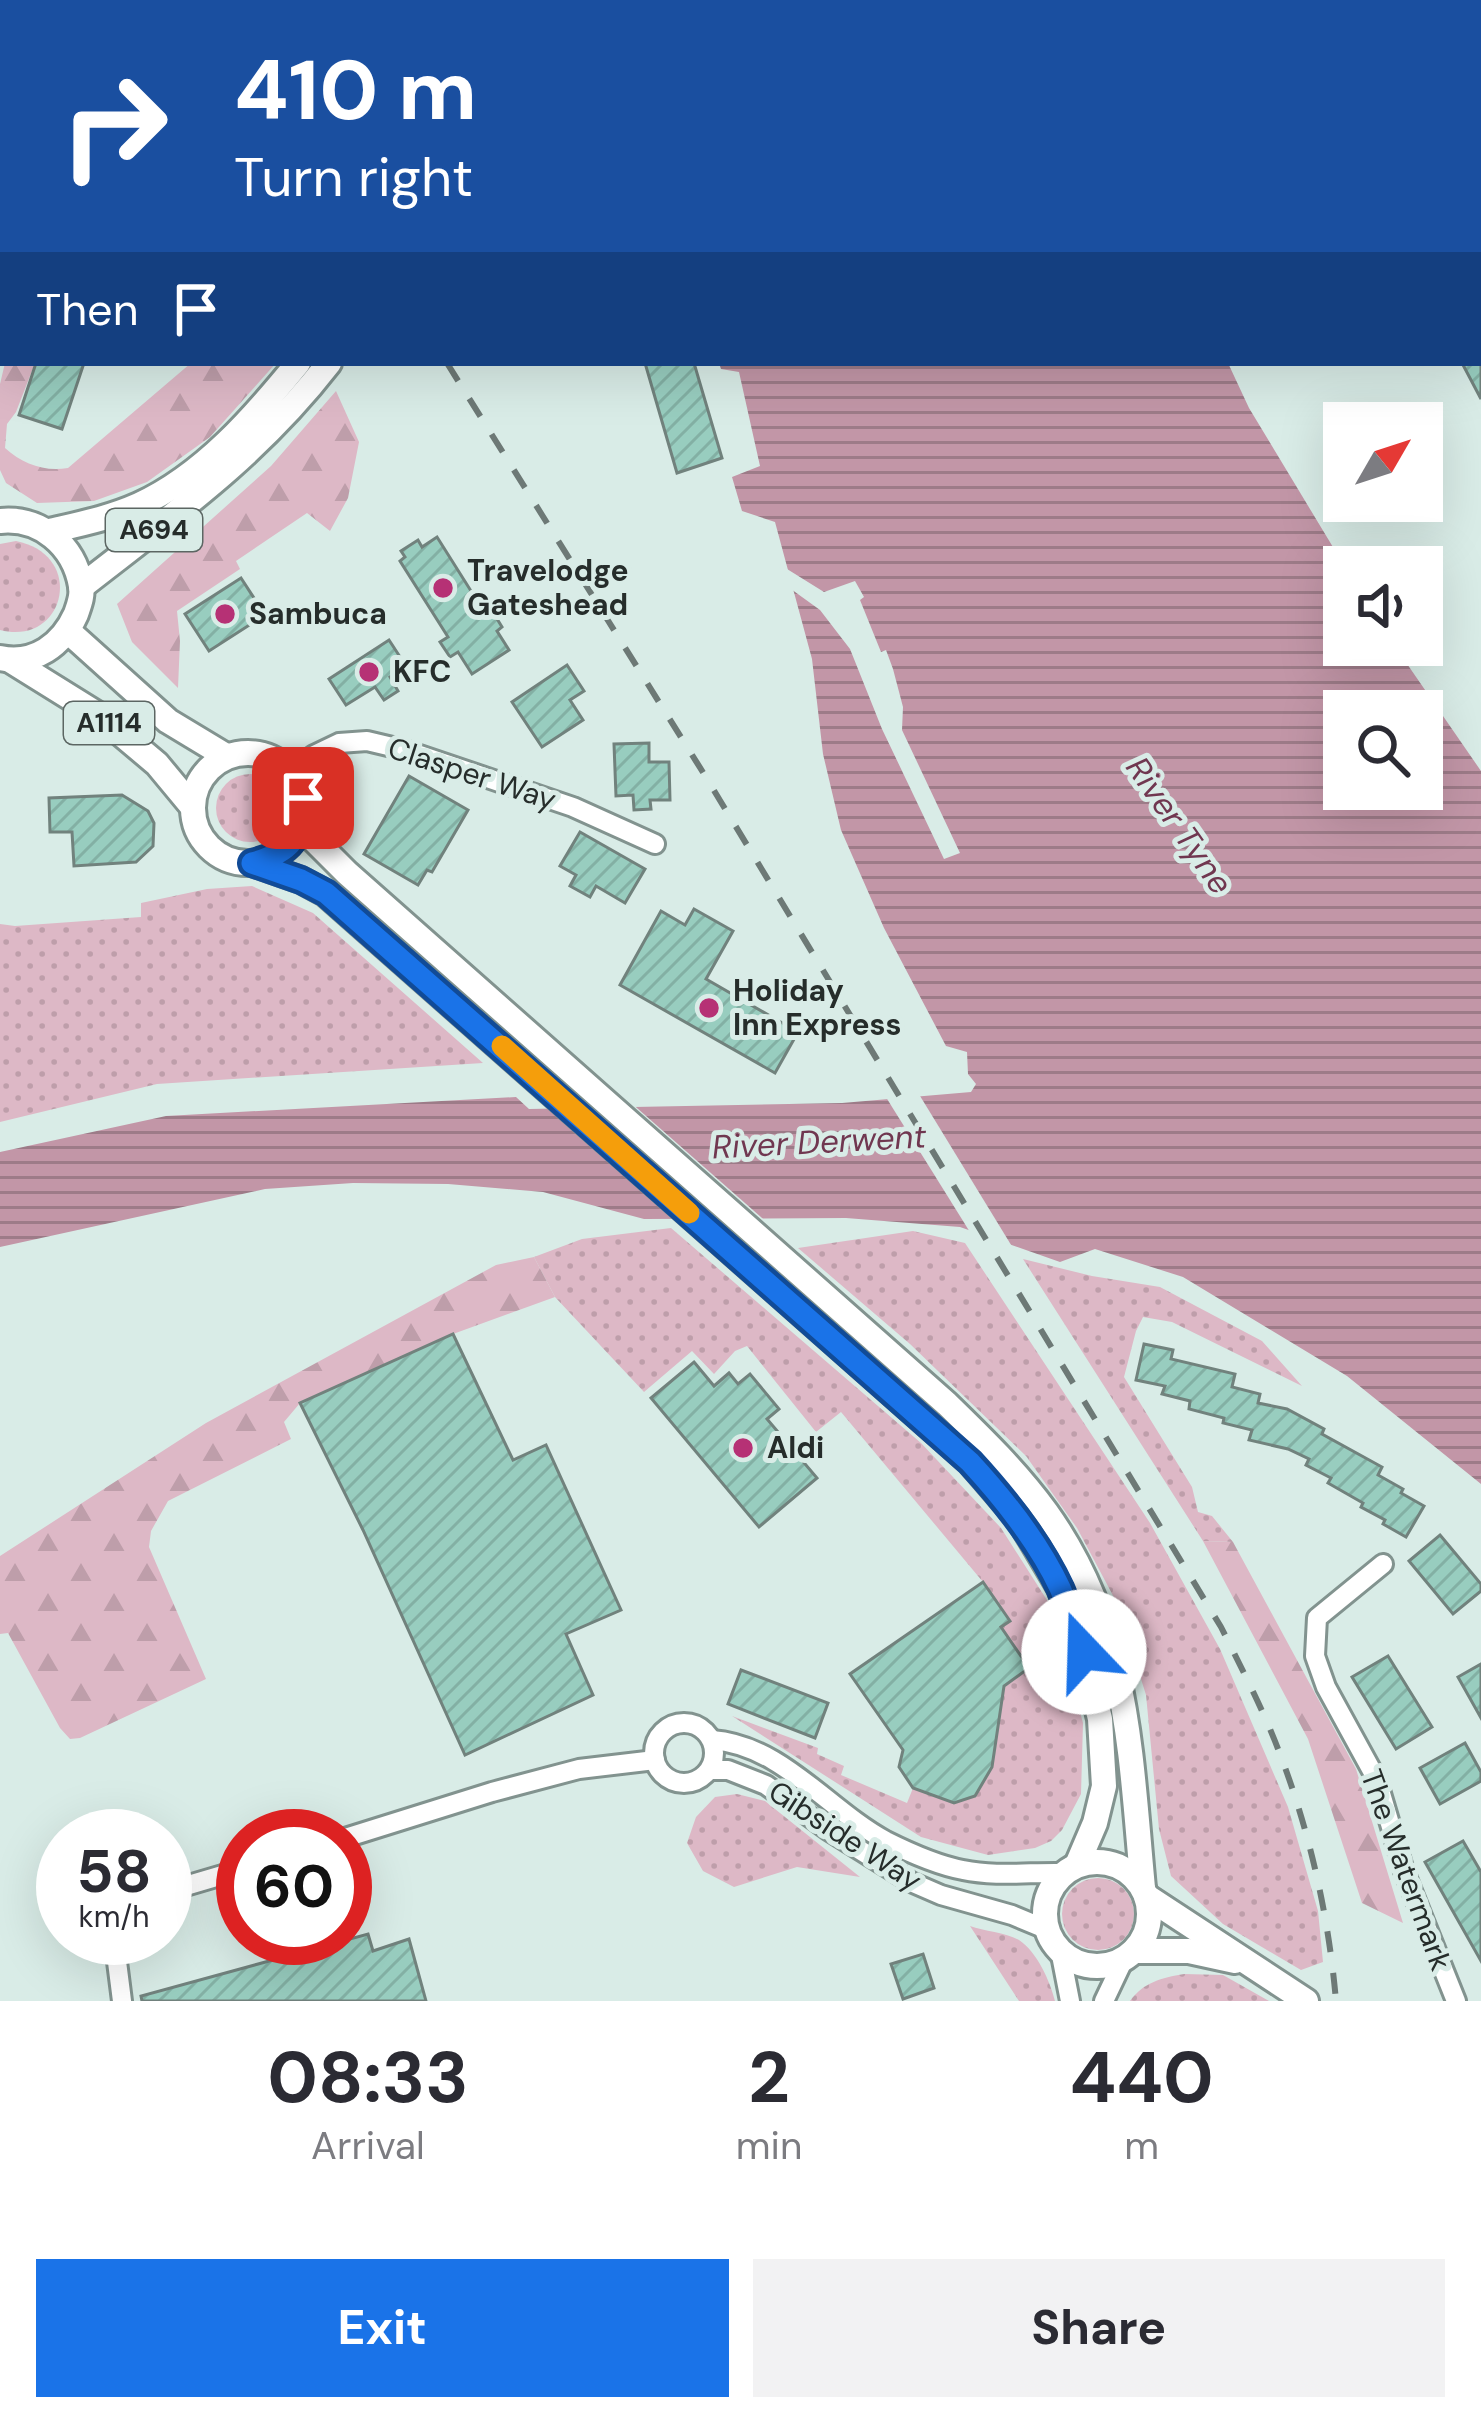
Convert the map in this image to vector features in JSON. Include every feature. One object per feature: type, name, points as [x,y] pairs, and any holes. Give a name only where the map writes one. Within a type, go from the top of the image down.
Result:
[{"type":"main road","name":"A694","points":[[81,587],[219,465],[295,366]]},
{"type":"main road","name":"A694","points":[[50,531],[106,518],[219,465],[272,431],[326,366]]},
{"type":"main road","name":"A694","points":[[0,521],[30,522],[50,531],[74,565],[81,602],[68,632]]},
{"type":"main road","points":[[5,659],[28,658],[50,648],[68,632]]},
{"type":"main road","name":"A1114","points":[[68,632],[168,722],[226,756],[266,755],[290,772]]},
{"type":"main road","name":"A1114","points":[[5,659],[100,716],[157,764],[191,805],[195,825],[210,850],[326,893],[970,1462],[1019,1520],[1060,1588],[1084,1652],[1100,1719],[1104,1786],[1095,1822],[1071,1869]]},
{"type":"main road","points":[[191,805],[209,767],[226,756]]},
{"type":"main road","points":[[252,863],[273,857],[301,827],[303,798],[290,772]]},
{"type":"main road","points":[[301,827],[346,873],[947,1404],[1026,1485],[1086,1580],[1121,1686],[1150,1910],[1143,1939],[1129,1955]]},
{"type":"main road","points":[[1255,1966],[1204,1952],[1129,1955],[1097,1966],[1071,1959],[1054,1940],[1045,1915],[1047,1899],[1071,1869],[1107,1862],[1134,1876],[1145,1892],[1255,1966],[1306,2001]]},
{"type":"street","name":"Clasper Way","points":[[290,772],[339,743],[368,741],[574,807],[655,844]]},
{"type":"street","name":"The Watermark","points":[[1383,1564],[1317,1618],[1315,1656],[1326,1687],[1377,1780],[1404,1871],[1456,2001]]},
{"type":"street","name":"Gibside Way","points":[[1054,1940],[1012,1915],[911,1882],[766,1785],[728,1770],[710,1770],[698,1780],[682,1783],[667,1778],[655,1760],[656,1740],[678,1723],[696,1724],[712,1740],[727,1741],[782,1766],[875,1834],[936,1863],[980,1873],[1071,1869]]},
{"type":"street","points":[[710,1770],[715,1755],[712,1740]]},
{"type":"street","name":"Gibside Way","points":[[372,1830],[579,1769],[655,1760]]},
{"type":"street","points":[[1054,1940],[1070,2001]]},
{"type":"street","points":[[1104,2001],[1129,1955]]},
{"type":"street","points":[[117,1965],[122,2001]]},
{"type":"green space","points":[[4,366],[34,366],[7,424],[5,448],[34,466],[59,469],[68,468],[187,366],[273,366],[210,437],[147,482],[94,501],[37,503],[6,483],[0,470]]},
{"type":"green space","points":[[336,391],[359,442],[348,498],[330,531],[307,513],[236,561],[240,569],[177,611],[178,688],[132,642],[117,604],[271,466]]},
{"type":"green space","points":[[16,541],[53,563],[59,580],[52,613],[40,625],[22,632],[0,630],[0,544]]},
{"type":"green space","points":[[250,774],[274,784],[284,808],[274,832],[250,842],[226,832],[216,808],[226,784]]},
{"type":"green space","points":[[252,886],[313,913],[483,1063],[157,1084],[0,1122],[0,924],[141,917],[141,903],[207,889]]},
{"type":"green space","points":[[671,1228],[921,1443],[1001,1528],[1052,1608],[1083,1723],[1081,1794],[1051,1841],[988,1855],[921,1837],[732,1716],[818,1748],[817,1754],[844,1766],[841,1775],[907,1803],[913,1788],[954,1803],[975,1796],[1001,1627],[983,1582],[841,1412],[816,1432],[747,1346],[735,1351],[714,1374],[692,1351],[644,1392],[555,1297],[534,1257],[582,1239]]},
{"type":"green space","points":[[913,1231],[965,1243],[1150,1523],[1220,1649],[1288,1807],[1318,1911],[1323,1962],[1301,1970],[1223,1924],[1171,1876],[1159,1829],[1146,1695],[1118,1605],[1077,1528],[1026,1456],[910,1344],[798,1248]]},
{"type":"green space","points":[[534,1257],[555,1297],[453,1334],[300,1403],[284,1422],[291,1439],[168,1501],[151,1531],[149,1547],[206,1679],[70,1739],[8,1633],[0,1634],[0,1556],[206,1423],[496,1265]]},
{"type":"green space","points":[[1023,1259],[1160,1287],[1262,1341],[1302,1386],[1172,1322],[1143,1317],[1136,1331],[1124,1377],[1192,1487],[1198,1512],[1212,1516],[1233,1542],[1203,1541]]},
{"type":"green space","points":[[1203,1541],[1233,1542],[1356,1769],[1403,1923],[1362,1903],[1308,1739]]},
{"type":"green space","points":[[737,1794],[765,1801],[860,1877],[797,1867],[734,1887],[703,1871],[687,1843],[696,1817],[715,1797]]},
{"type":"green space","points":[[1098,1878],[1124,1888],[1134,1914],[1124,1940],[1098,1950],[1072,1940],[1062,1914],[1072,1888]]},
{"type":"green space","points":[[970,1926],[1026,1945],[1042,1967],[1055,2001],[1019,2001]]},
{"type":"green space","points":[[1184,1974],[1223,1975],[1269,2001],[1130,2001],[1154,1982]]},
{"type":"water","points":[[720,366],[1229,366],[1249,408],[1332,546],[1323,546],[1323,666],[1408,666],[1425,690],[1323,690],[1323,810],[1443,810],[1443,716],[1481,771],[1481,1484],[1347,1376],[1183,1277],[1095,1249],[1060,1262],[960,1227],[846,1218],[644,1219],[543,1192],[353,1183],[265,1189],[0,1247],[0,1152],[166,1116],[516,1097],[529,1109],[842,1103],[971,1092],[976,1084],[968,1074],[967,1052],[946,1046],[884,928],[841,830],[823,754],[812,659],[775,522],[742,511],[732,477],[760,466],[739,372]]},
{"type":"pier","points":[[779,564],[824,592],[855,581],[881,652],[886,650],[893,669],[903,707],[902,730],[960,853],[944,859],[850,649],[820,610],[784,584]]},
{"type":"pier","points":[[917,1091],[1016,1253],[973,1237],[884,1094]]},
{"type":"pier","points":[[629,1101],[770,1225],[681,1225],[542,1103]]},
{"type":"building","points":[[35,366],[83,366],[62,429],[19,415]]},
{"type":"building","points":[[646,366],[695,366],[722,458],[677,473]]},
{"type":"building","points":[[1464,366],[1481,366],[1481,399]]},
{"type":"building","name":"Travelodge Gateshead","points":[[437,537],[488,618],[494,614],[502,627],[497,631],[509,650],[472,674],[458,652],[450,657],[440,642],[448,637],[400,561],[405,557],[401,551],[418,540],[422,547]]},
{"type":"building","name":"Sambuca","points":[[241,578],[265,615],[209,651],[185,614]]},
{"type":"building","name":"KFC","points":[[389,640],[406,666],[390,677],[398,691],[384,700],[375,687],[346,705],[329,679]]},
{"type":"building","points":[[567,665],[584,691],[570,700],[583,720],[542,747],[512,702]]},
{"type":"building","points":[[649,743],[649,762],[669,762],[670,800],[650,800],[651,809],[634,810],[633,795],[616,796],[614,744]]},
{"type":"building","points":[[409,776],[468,810],[432,872],[427,870],[418,885],[364,854]]},
{"type":"building","points":[[122,795],[148,811],[154,823],[153,846],[136,862],[74,866],[72,832],[50,832],[49,798]]},
{"type":"building","points":[[580,832],[645,869],[625,903],[596,886],[590,897],[570,886],[576,875],[560,866]]},
{"type":"building","name":"Holiday Inn Express","points":[[694,909],[733,931],[706,979],[798,1032],[775,1073],[620,985],[661,911],[685,925]]},
{"type":"building","points":[[453,1334],[513,1460],[546,1445],[621,1610],[566,1634],[593,1695],[465,1755],[300,1403]]},
{"type":"building","points":[[1144,1344],[1173,1350],[1171,1359],[1235,1374],[1232,1387],[1260,1394],[1258,1403],[1287,1409],[1382,1467],[1378,1475],[1424,1506],[1406,1537],[1328,1483],[1331,1478],[1306,1465],[1309,1459],[1249,1440],[1252,1430],[1189,1409],[1190,1401],[1162,1394],[1165,1386],[1136,1380]]},
{"type":"building","name":"Aldi","points":[[694,1362],[714,1386],[729,1373],[738,1384],[750,1374],[779,1409],[767,1419],[817,1478],[759,1527],[651,1398]]},
{"type":"building","points":[[1440,1535],[1481,1584],[1481,1591],[1453,1614],[1409,1561]]},
{"type":"building","points":[[983,1582],[1010,1621],[1001,1627],[1029,1668],[1004,1686],[992,1767],[975,1796],[954,1803],[913,1788],[899,1767],[903,1750],[850,1674]]},
{"type":"building","points":[[1388,1656],[1432,1727],[1396,1749],[1352,1677]]},
{"type":"building","points":[[1481,1664],[1481,1718],[1458,1677]]},
{"type":"building","points":[[741,1670],[828,1703],[815,1738],[728,1704]]},
{"type":"building","points":[[1465,1743],[1481,1781],[1440,1804],[1420,1768]]},
{"type":"building","points":[[1463,1841],[1481,1872],[1481,1961],[1425,1862]]},
{"type":"building","points":[[409,1939],[426,2001],[142,2001],[141,1996],[254,1965],[372,1965],[372,1948]]},
{"type":"building","points":[[923,1954],[934,1988],[903,1999],[891,1964]]},
{"type":"railway","points":[[449,366],[704,774],[1221,1627],[1270,1729],[1305,1828],[1336,2001]]},
{"type":"slow traffic","points":[[502,1046],[689,1213]]},
{"type":"place","name":"Travelodge Gateshead","points":[[443,588]]},
{"type":"place","name":"Sambuca","points":[[225,614]]},
{"type":"place","name":"KFC","points":[[369,672]]},
{"type":"place","name":"Holiday Inn Express","points":[[709,1008]]},
{"type":"place","name":"Aldi","points":[[743,1448]]},
{"type":"route","points":[[303,798],[301,827],[290,843],[273,857],[252,863],[326,893],[970,1462],[1019,1520],[1043,1558],[1084,1652]]},
{"type":"water label","name":"River Tyne","points":[[1180,825]]},
{"type":"water label","name":"River Derwent","points":[[819,1141]]}]
